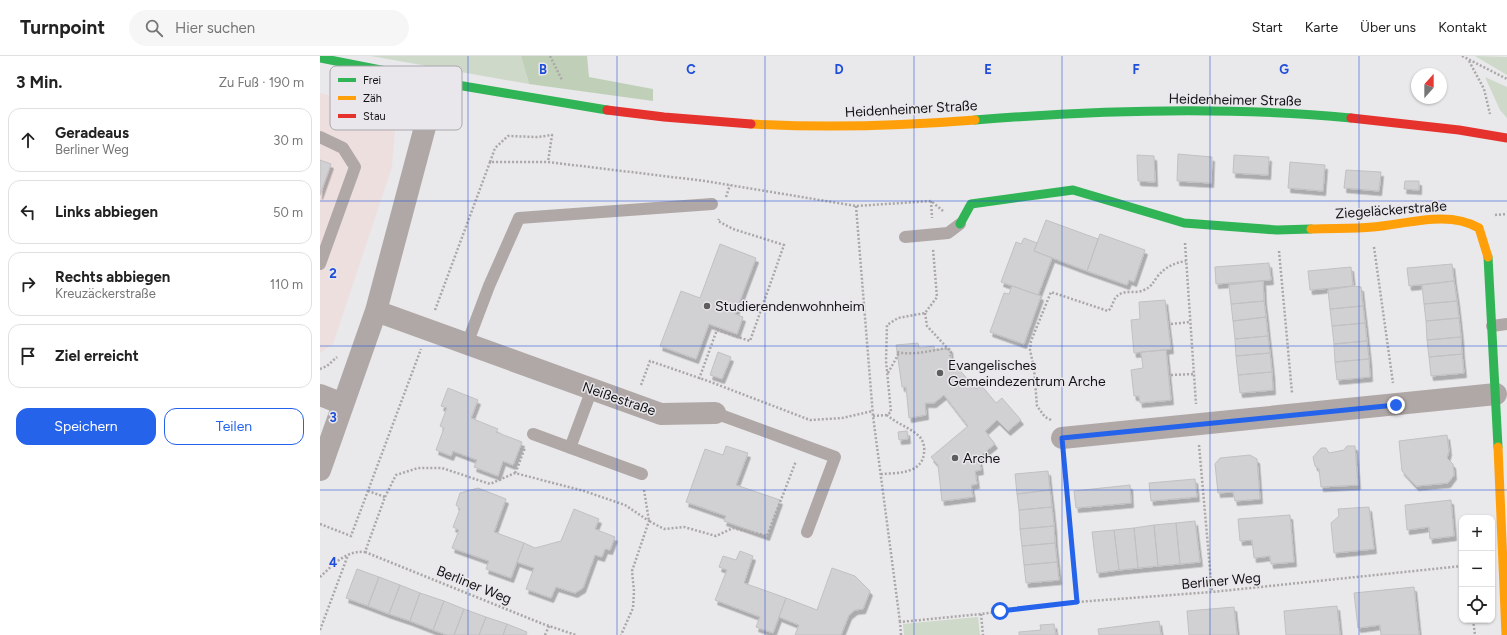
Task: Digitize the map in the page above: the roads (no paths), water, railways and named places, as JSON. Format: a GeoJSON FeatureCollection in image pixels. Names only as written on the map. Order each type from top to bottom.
{"type":"FeatureCollection","features":[{"type":"Feature","properties":{"kind":"street","name":"Heidenheimer Straße"},"geometry":{"type":"LineString","coordinates":[[320,58],[359,66]]}},
{"type":"Feature","properties":{"kind":"street","name":"Heidenheimer Straße"},"geometry":{"type":"LineString","coordinates":[[462,86],[567,105],[712,122],[872,127],[1099,112],[1261,112],[1380,120],[1507,138]]}},
{"type":"Feature","properties":{"kind":"street"},"geometry":{"type":"LineString","coordinates":[[320,470],[376,311],[424,130]]}},
{"type":"Feature","properties":{"kind":"street","name":"Ziegeläckerstraße"},"geometry":{"type":"LineString","coordinates":[[960,224],[972,204],[1073,190],[1184,223],[1277,230],[1372,227],[1448,218],[1467,221],[1479,228],[1488,258],[1505,554],[1506,635]]}},
{"type":"Feature","properties":{"kind":"street","name":"Neißestraße"},"geometry":{"type":"LineString","coordinates":[[376,311],[661,414],[715,413]]}},
{"type":"Feature","properties":{"kind":"street"},"geometry":{"type":"LineString","coordinates":[[1060,429],[1294,414],[1496,394]]}},
{"type":"Feature","properties":{"kind":"street"},"geometry":{"type":"LineString","coordinates":[[320,396],[343,404]]}},
{"type":"Feature","properties":{"kind":"lane"},"geometry":{"type":"LineString","coordinates":[[320,138],[343,148],[355,168],[320,264]]}},
{"type":"Feature","properties":{"kind":"lane"},"geometry":{"type":"LineString","coordinates":[[467,344],[489,286],[519,218],[712,204]]}},
{"type":"Feature","properties":{"kind":"lane"},"geometry":{"type":"LineString","coordinates":[[905,237],[948,233],[960,224]]}},
{"type":"Feature","properties":{"kind":"lane"},"geometry":{"type":"LineString","coordinates":[[1492,326],[1507,324]]}},
{"type":"Feature","properties":{"kind":"lane"},"geometry":{"type":"LineString","coordinates":[[570,448],[592,389]]}},
{"type":"Feature","properties":{"kind":"lane","name":"Neißestraße"},"geometry":{"type":"LineString","coordinates":[[715,413],[835,456],[807,532]]}},
{"type":"Feature","properties":{"kind":"lane"},"geometry":{"type":"LineString","coordinates":[[533,434],[642,474]]}},
{"type":"Feature","properties":{"kind":"place","name":"Studierendenwohnheim"},"geometry":{"type":"Point","coordinates":[707,306]}},
{"type":"Feature","properties":{"kind":"place","name":"Evangelisches Gemeindezentrum Arche"},"geometry":{"type":"Point","coordinates":[940,373]}},
{"type":"Feature","properties":{"kind":"place","name":"Arche"},"geometry":{"type":"Point","coordinates":[955,458]}}]}
